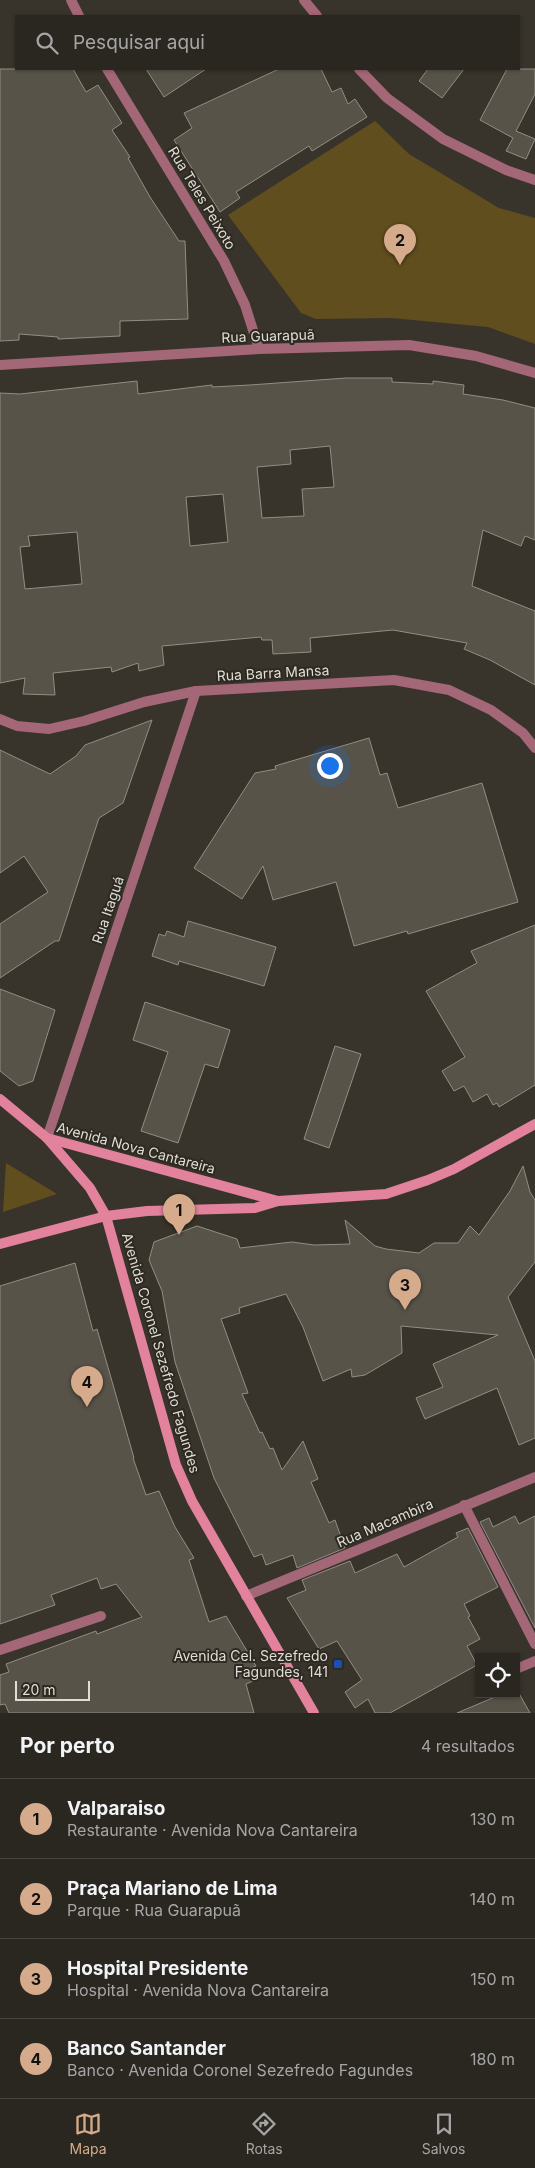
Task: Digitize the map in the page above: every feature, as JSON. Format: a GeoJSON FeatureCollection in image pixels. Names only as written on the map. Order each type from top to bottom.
{"type":"FeatureCollection","features":[{"type":"Feature","properties":{"kind":"main road","name":"Avenida Nova Cantareira"},"geometry":{"type":"LineString","coordinates":[[0,1100],[47,1138],[278,1201]]}},
{"type":"Feature","properties":{"kind":"main road","name":"Avenida Nova Cantareira"},"geometry":{"type":"LineString","coordinates":[[0,1244],[106,1216],[146,1211],[255,1208],[278,1201],[386,1194],[454,1169],[535,1124]]}},
{"type":"Feature","properties":{"kind":"main road","name":"Avenida Coronel Sezefredo Fagundes"},"geometry":{"type":"LineString","coordinates":[[47,1138],[90,1188],[106,1216],[176,1465],[192,1501],[314,1713]]}},
{"type":"Feature","properties":{"kind":"street"},"geometry":{"type":"LineString","coordinates":[[71,0],[78,15]]}},
{"type":"Feature","properties":{"kind":"street"},"geometry":{"type":"LineString","coordinates":[[304,0],[316,15]]}},
{"type":"Feature","properties":{"kind":"street","name":"Rua Teles Peixoto"},"geometry":{"type":"LineString","coordinates":[[108,70],[224,261],[245,305],[259,349]]}},
{"type":"Feature","properties":{"kind":"street"},"geometry":{"type":"LineString","coordinates":[[360,70],[387,98],[443,139],[506,170],[535,180]]}},
{"type":"Feature","properties":{"kind":"street","name":"Rua Guarapuã"},"geometry":{"type":"LineString","coordinates":[[0,365],[259,349],[408,345],[476,356],[535,373]]}},
{"type":"Feature","properties":{"kind":"street","name":"Rua Barra Mansa"},"geometry":{"type":"LineString","coordinates":[[0,719],[17,726],[49,729],[84,721],[144,702],[196,691],[394,680],[450,690],[491,710],[523,733],[535,748]]}},
{"type":"Feature","properties":{"kind":"street","name":"Rua Itaguá"},"geometry":{"type":"LineString","coordinates":[[47,1138],[196,691]]}},
{"type":"Feature","properties":{"kind":"street","name":"Rua Macambira"},"geometry":{"type":"LineString","coordinates":[[246,1596],[535,1477]]}},
{"type":"Feature","properties":{"kind":"street"},"geometry":{"type":"LineString","coordinates":[[464,1505],[535,1644]]}},
{"type":"Feature","properties":{"kind":"street"},"geometry":{"type":"LineString","coordinates":[[0,1650],[101,1616]]}},
{"type":"Feature","properties":{"kind":"street"},"geometry":{"type":"LineString","coordinates":[[520,1667],[535,1661]]}},
{"type":"Feature","properties":{"kind":"shaded area"},"geometry":{"type":"Polygon","coordinates":[[[375,121],[409,154],[499,208],[535,218],[535,344],[488,327],[391,318],[316,319],[301,313],[228,215],[375,121]]]}},
{"type":"Feature","properties":{"kind":"shaded area"},"geometry":{"type":"Polygon","coordinates":[[[6,1163],[57,1194],[3,1212],[6,1163]]]}},
{"type":"Feature","properties":{"kind":"building"},"geometry":{"type":"Polygon","coordinates":[[[0,69],[74,70],[86,92],[98,85],[122,123],[112,130],[130,157],[128,158],[150,197],[179,241],[185,241],[188,319],[120,321],[120,336],[58,339],[58,337],[19,334],[19,340],[0,341],[0,69]]]}},
{"type":"Feature","properties":{"kind":"building"},"geometry":{"type":"Polygon","coordinates":[[[535,69],[535,94],[516,131],[535,139],[526,159],[506,151],[513,138],[480,120],[506,70],[535,69]]]}},
{"type":"Feature","properties":{"kind":"building"},"geometry":{"type":"Polygon","coordinates":[[[147,70],[204,70],[164,97],[147,70]]]}},
{"type":"Feature","properties":{"kind":"building"},"geometry":{"type":"Polygon","coordinates":[[[277,70],[321,70],[332,92],[341,88],[348,104],[355,99],[367,117],[312,151],[309,146],[236,192],[240,198],[220,212],[174,140],[192,128],[184,113],[277,70]]]}},
{"type":"Feature","properties":{"kind":"building"},"geometry":{"type":"Polygon","coordinates":[[[427,70],[463,70],[442,98],[419,81],[427,70]]]}},
{"type":"Feature","properties":{"kind":"building"},"geometry":{"type":"Polygon","coordinates":[[[346,378],[392,378],[392,382],[433,384],[433,381],[464,385],[463,394],[503,400],[535,408],[535,540],[525,536],[521,546],[483,530],[472,586],[535,611],[535,685],[490,660],[464,649],[467,643],[393,630],[310,638],[311,652],[273,654],[272,640],[262,640],[261,637],[162,646],[164,665],[139,671],[138,663],[112,672],[111,667],[53,673],[55,695],[23,694],[25,678],[0,683],[0,393],[20,394],[137,381],[138,394],[212,385],[212,387],[346,378]],[[330,446],[290,450],[291,464],[257,467],[262,518],[304,516],[302,489],[334,487],[330,446]],[[223,494],[186,497],[190,546],[228,542],[223,494]],[[77,532],[28,536],[30,546],[20,547],[25,589],[82,584],[77,532]]]}},
{"type":"Feature","properties":{"kind":"building"},"geometry":{"type":"Polygon","coordinates":[[[152,720],[123,803],[99,818],[59,941],[55,941],[0,978],[0,924],[48,892],[24,856],[0,873],[0,750],[50,774],[76,756],[85,745],[152,720]]]}},
{"type":"Feature","properties":{"kind":"building"},"geometry":{"type":"Polygon","coordinates":[[[369,738],[380,775],[387,773],[398,808],[482,783],[518,902],[408,934],[407,931],[354,946],[336,882],[273,900],[263,866],[242,899],[194,868],[255,773],[276,769],[275,766],[369,738]]]}},
{"type":"Feature","properties":{"kind":"building"},"geometry":{"type":"Polygon","coordinates":[[[188,921],[276,947],[264,986],[179,961],[178,965],[152,956],[159,934],[165,936],[167,931],[184,937],[188,921]]]}},
{"type":"Feature","properties":{"kind":"building"},"geometry":{"type":"Polygon","coordinates":[[[535,925],[535,1085],[499,1107],[497,1103],[493,1105],[487,1094],[473,1102],[464,1086],[454,1091],[442,1071],[465,1057],[426,991],[477,963],[471,951],[535,925]]]}},
{"type":"Feature","properties":{"kind":"building"},"geometry":{"type":"Polygon","coordinates":[[[0,989],[55,1010],[33,1081],[19,1086],[0,1071],[0,989]]]}},
{"type":"Feature","properties":{"kind":"building"},"geometry":{"type":"Polygon","coordinates":[[[145,1002],[230,1030],[218,1068],[205,1064],[178,1143],[141,1131],[168,1052],[133,1040],[145,1002]]]}},
{"type":"Feature","properties":{"kind":"building"},"geometry":{"type":"Polygon","coordinates":[[[335,1046],[361,1054],[329,1148],[304,1139],[335,1046]]]}},
{"type":"Feature","properties":{"kind":"building"},"geometry":{"type":"Polygon","coordinates":[[[523,1166],[530,1192],[535,1200],[535,1262],[508,1297],[535,1361],[535,1438],[519,1445],[497,1388],[425,1419],[416,1398],[443,1387],[433,1364],[498,1335],[401,1326],[402,1353],[365,1375],[352,1377],[351,1369],[323,1381],[303,1327],[286,1294],[239,1308],[240,1313],[221,1319],[248,1393],[242,1394],[260,1433],[262,1432],[270,1449],[273,1448],[282,1470],[303,1441],[318,1479],[311,1482],[329,1523],[335,1520],[345,1548],[297,1568],[293,1555],[266,1565],[262,1554],[254,1557],[214,1478],[175,1362],[162,1291],[149,1260],[154,1242],[197,1226],[237,1239],[240,1248],[292,1242],[314,1245],[350,1244],[345,1220],[375,1246],[419,1253],[434,1243],[458,1243],[470,1226],[479,1235],[510,1191],[523,1166]]]}},
{"type":"Feature","properties":{"kind":"building"},"geometry":{"type":"Polygon","coordinates":[[[75,1263],[93,1331],[97,1329],[133,1458],[146,1495],[159,1491],[175,1527],[194,1558],[189,1560],[209,1622],[226,1616],[256,1666],[253,1667],[258,1679],[246,1684],[254,1713],[9,1713],[5,1704],[0,1705],[0,1675],[9,1672],[6,1664],[96,1631],[97,1634],[142,1617],[116,1584],[101,1589],[97,1578],[51,1595],[55,1605],[0,1624],[0,1286],[75,1263]]]}},
{"type":"Feature","properties":{"kind":"building"},"geometry":{"type":"Polygon","coordinates":[[[515,1516],[519,1524],[535,1516],[535,1628],[480,1522],[489,1518],[493,1527],[515,1516]]]}},
{"type":"Feature","properties":{"kind":"building"},"geometry":{"type":"Polygon","coordinates":[[[468,1528],[498,1587],[464,1604],[470,1616],[468,1617],[480,1639],[467,1646],[475,1661],[475,1666],[390,1713],[375,1713],[368,1699],[355,1708],[345,1692],[362,1680],[337,1641],[319,1649],[287,1598],[306,1590],[302,1580],[350,1561],[355,1573],[397,1554],[404,1567],[458,1537],[456,1533],[468,1528]]]}},
{"type":"Feature","properties":{"kind":"building"},"geometry":{"type":"Polygon","coordinates":[[[520,1695],[530,1713],[457,1713],[493,1698],[520,1698],[520,1695]]]}},
{"type":"Feature","properties":{"kind":"place","name":"Praça Mariano de Lima"},"geometry":{"type":"Point","coordinates":[400,265]}},
{"type":"Feature","properties":{"kind":"place","name":"Valparaiso"},"geometry":{"type":"Point","coordinates":[179,1235]}},
{"type":"Feature","properties":{"kind":"place","name":"Hospital Presidente"},"geometry":{"type":"Point","coordinates":[405,1310]}},
{"type":"Feature","properties":{"kind":"place","name":"Banco Santander"},"geometry":{"type":"Point","coordinates":[87,1407]}},
{"type":"Feature","properties":{"kind":"place","name":"Avenida Cel. Sezefredo Fagundes, 141"},"geometry":{"type":"Point","coordinates":[338,1664]}}]}
